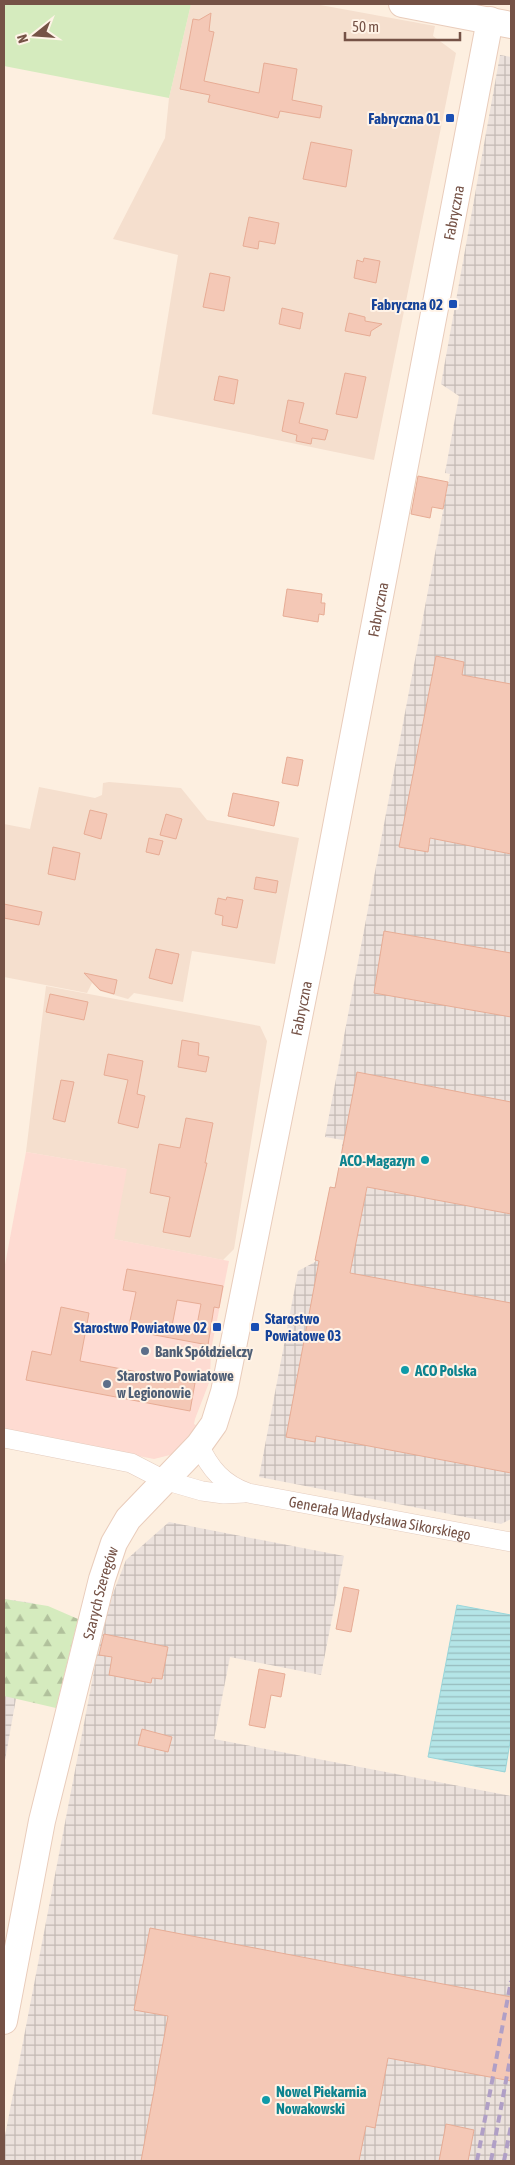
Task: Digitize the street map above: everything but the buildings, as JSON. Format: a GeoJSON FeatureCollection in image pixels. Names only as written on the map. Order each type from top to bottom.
{"type":"FeatureCollection","features":[{"type":"Feature","properties":{"kind":"street"},"geometry":{"type":"LineString","coordinates":[[402,4],[498,16]]}},
{"type":"Feature","properties":{"kind":"street","name":"Fabryczna"},"geometry":{"type":"LineString","coordinates":[[262,1198],[498,16]]}},
{"type":"Feature","properties":{"kind":"street","name":"Szarych Szeregów"},"geometry":{"type":"LineString","coordinates":[[4,2021],[42,1821],[102,1579],[114,1543],[128,1519],[198,1445],[214,1424],[224,1392],[262,1198]]}},
{"type":"Feature","properties":{"kind":"street","name":"Generała Władysława Sikorskiego"},"geometry":{"type":"LineString","coordinates":[[4,1438],[131,1463],[164,1480],[202,1491],[224,1494],[248,1493],[511,1542]]}},
{"type":"Feature","properties":{"kind":"street","name":"Generała Władysława Sikorskiego"},"geometry":{"type":"LineString","coordinates":[[198,1445],[208,1464],[220,1478],[248,1493]]}},
{"type":"Feature","properties":{"kind":"shaded area"},"geometry":{"type":"Polygon","coordinates":[[[191,4],[315,4],[435,26],[433,36],[456,53],[374,460],[152,414],[178,255],[113,239],[165,138],[169,98],[191,4]]]}},
{"type":"Feature","properties":{"kind":"shaded area"},"geometry":{"type":"Polygon","coordinates":[[[500,55],[511,57],[511,1519],[501,1524],[259,1477],[298,1271],[315,1262],[330,1187],[335,1187],[343,1140],[325,1137],[450,474],[445,473],[459,396],[441,384],[500,55]]]}},
{"type":"Feature","properties":{"kind":"shaded area"},"geometry":{"type":"Polygon","coordinates":[[[103,783],[181,788],[207,820],[299,838],[275,964],[192,951],[183,1002],[134,993],[128,999],[100,991],[92,983],[87,993],[4,977],[4,824],[30,829],[39,787],[95,798],[102,795],[103,783]]]}},
{"type":"Feature","properties":{"kind":"shaded area"},"geometry":{"type":"Polygon","coordinates":[[[46,986],[260,1026],[267,1041],[234,1249],[223,1260],[113,1239],[126,1169],[26,1152],[46,986]]]}},
{"type":"Feature","properties":{"kind":"shaded area"},"geometry":{"type":"Polygon","coordinates":[[[26,1152],[127,1169],[114,1239],[229,1261],[211,1350],[210,1380],[195,1419],[194,1424],[197,1426],[181,1447],[170,1455],[154,1459],[4,1430],[4,1270],[26,1152]]]}},
{"type":"Feature","properties":{"kind":"shaded area"},"geometry":{"type":"Polygon","coordinates":[[[169,1522],[344,1556],[321,1675],[230,1657],[214,1739],[511,1796],[511,2161],[4,2161],[4,2141],[105,1614],[126,1560],[169,1522]]]}},
{"type":"Feature","properties":{"kind":"shaded area"},"geometry":{"type":"Polygon","coordinates":[[[4,1599],[33,1603],[4,1766],[4,1599]]]}},
{"type":"Feature","properties":{"kind":"green space"},"geometry":{"type":"Polygon","coordinates":[[[4,4],[191,4],[169,98],[4,66],[4,4]]]}},
{"type":"Feature","properties":{"kind":"green space"},"geometry":{"type":"Polygon","coordinates":[[[4,1599],[48,1606],[78,1619],[56,1708],[4,1696],[4,1599]]]}},
{"type":"Feature","properties":{"kind":"water"},"geometry":{"type":"Polygon","coordinates":[[[457,1605],[511,1615],[511,1737],[505,1772],[428,1757],[457,1605]]]}},
{"type":"Feature","properties":{"kind":"railway"},"geometry":{"type":"LineString","coordinates":[[477,2161],[511,1981]]}},
{"type":"Feature","properties":{"kind":"railway"},"geometry":{"type":"LineString","coordinates":[[491,2161],[511,2054]]}},
{"type":"Feature","properties":{"kind":"railway"},"geometry":{"type":"LineString","coordinates":[[504,2161],[511,2126]]}},
{"type":"Feature","properties":{"kind":"place","name":"Fabryczna 01"},"geometry":{"type":"Point","coordinates":[450,118]}},
{"type":"Feature","properties":{"kind":"place","name":"Fabryczna 02"},"geometry":{"type":"Point","coordinates":[453,304]}},
{"type":"Feature","properties":{"kind":"place","name":"ACO-Magazyn"},"geometry":{"type":"Point","coordinates":[425,1160]}},
{"type":"Feature","properties":{"kind":"place","name":"Starostwo Powiatowe 02"},"geometry":{"type":"Point","coordinates":[217,1327]}},
{"type":"Feature","properties":{"kind":"place","name":"Starostwo Powiatowe 03"},"geometry":{"type":"Point","coordinates":[255,1327]}},
{"type":"Feature","properties":{"kind":"place","name":"Bank Spółdzielczy"},"geometry":{"type":"Point","coordinates":[145,1351]}},
{"type":"Feature","properties":{"kind":"place","name":"ACO Polska"},"geometry":{"type":"Point","coordinates":[405,1370]}},
{"type":"Feature","properties":{"kind":"place","name":"Starostwo Powiatowe w Legionowie"},"geometry":{"type":"Point","coordinates":[107,1384]}},
{"type":"Feature","properties":{"kind":"place","name":"Nowel Piekarnia Nowakowski"},"geometry":{"type":"Point","coordinates":[266,2100]}}]}
